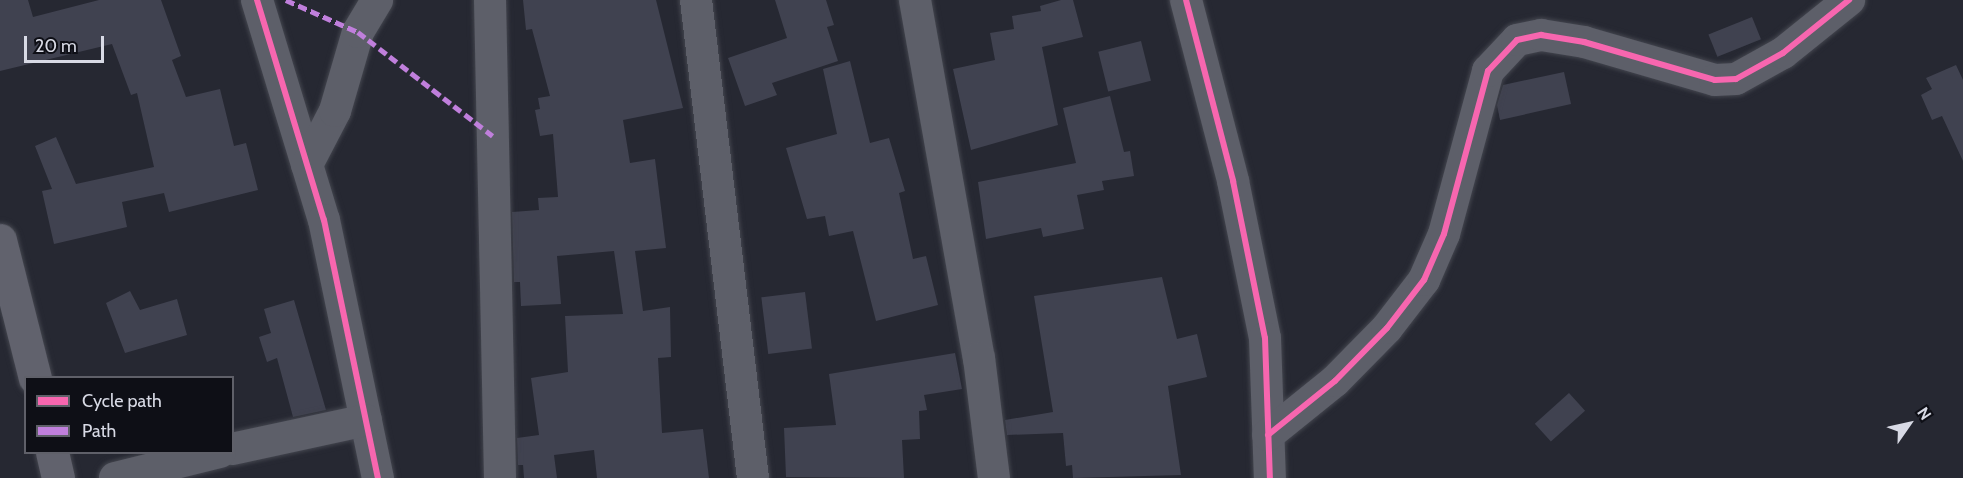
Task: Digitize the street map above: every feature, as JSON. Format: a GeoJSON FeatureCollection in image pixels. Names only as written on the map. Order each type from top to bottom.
{"type":"FeatureCollection","features":[{"type":"Feature","properties":{"kind":"main road"},"geometry":{"type":"LineString","coordinates":[[0,240],[34,376]]}},
{"type":"Feature","properties":{"kind":"main road"},"geometry":{"type":"LineString","coordinates":[[52,454],[58,478]]}},
{"type":"Feature","properties":{"kind":"street"},"geometry":{"type":"LineString","coordinates":[[257,0],[324,220],[380,476]]}},
{"type":"Feature","properties":{"kind":"street"},"geometry":{"type":"LineString","coordinates":[[307,165],[335,111],[358,32],[377,0]]}},
{"type":"Feature","properties":{"kind":"street"},"geometry":{"type":"LineString","coordinates":[[490,0],[500,478]]}},
{"type":"Feature","properties":{"kind":"street"},"geometry":{"type":"LineString","coordinates":[[696,0],[753,478]]}},
{"type":"Feature","properties":{"kind":"street"},"geometry":{"type":"LineString","coordinates":[[915,0],[975,336],[994,478]]}},
{"type":"Feature","properties":{"kind":"street"},"geometry":{"type":"LineString","coordinates":[[1186,0],[1233,181],[1265,338],[1270,478]]}},
{"type":"Feature","properties":{"kind":"street"},"geometry":{"type":"LineString","coordinates":[[1269,435],[1335,381],[1387,328],[1424,280],[1444,234],[1488,71],[1517,40],[1541,35],[1584,42],[1715,80],[1736,79],[1783,53],[1848,0]]}},
{"type":"Feature","properties":{"kind":"street"},"geometry":{"type":"LineString","coordinates":[[234,449],[366,420]]}},
{"type":"Feature","properties":{"kind":"street"},"geometry":{"type":"LineString","coordinates":[[114,478],[216,454]]}},
{"type":"Feature","properties":{"kind":"building"},"geometry":{"type":"Polygon","coordinates":[[[0,0],[28,0],[33,17],[99,0],[161,0],[181,56],[172,60],[186,97],[220,89],[234,146],[246,143],[258,190],[169,212],[164,193],[122,202],[127,227],[54,244],[42,191],[52,189],[35,146],[56,137],[76,184],[154,167],[137,93],[131,95],[112,44],[0,71],[0,0]]]}},
{"type":"Feature","properties":{"kind":"building"},"geometry":{"type":"Polygon","coordinates":[[[523,0],[656,0],[683,108],[623,120],[630,163],[655,159],[666,248],[635,251],[643,311],[670,307],[671,357],[658,358],[662,433],[703,429],[709,478],[597,478],[594,450],[554,455],[557,478],[524,478],[523,465],[518,465],[517,438],[539,435],[531,378],[568,372],[565,316],[623,314],[614,251],[557,256],[561,304],[521,306],[520,282],[514,282],[512,212],[539,210],[538,198],[558,197],[553,134],[540,136],[535,110],[540,109],[538,98],[550,96],[532,29],[526,30],[523,0]]]}},
{"type":"Feature","properties":{"kind":"building"},"geometry":{"type":"Polygon","coordinates":[[[775,0],[826,0],[834,25],[827,27],[838,61],[772,83],[777,95],[745,106],[728,58],[787,38],[775,0]]]}},
{"type":"Feature","properties":{"kind":"building"},"geometry":{"type":"Polygon","coordinates":[[[1061,0],[1073,0],[1083,37],[1042,47],[1058,125],[971,150],[953,69],[995,60],[990,33],[1014,29],[1012,16],[1041,11],[1040,6],[1061,0]]]}},
{"type":"Feature","properties":{"kind":"building"},"geometry":{"type":"Polygon","coordinates":[[[1752,17],[1761,39],[1717,57],[1708,35],[1752,17]]]}},
{"type":"Feature","properties":{"kind":"building"},"geometry":{"type":"Polygon","coordinates":[[[1141,41],[1151,81],[1108,91],[1098,52],[1141,41]]]}},
{"type":"Feature","properties":{"kind":"building"},"geometry":{"type":"Polygon","coordinates":[[[850,61],[870,143],[889,138],[905,191],[899,193],[913,259],[926,256],[938,305],[876,321],[853,231],[829,236],[825,216],[807,219],[786,148],[837,134],[823,69],[850,61]]]}},
{"type":"Feature","properties":{"kind":"building"},"geometry":{"type":"Polygon","coordinates":[[[1956,65],[1963,80],[1963,161],[1942,116],[1932,120],[1921,95],[1932,89],[1926,78],[1956,65]]]}},
{"type":"Feature","properties":{"kind":"building"},"geometry":{"type":"Polygon","coordinates":[[[1564,72],[1571,104],[1500,120],[1497,105],[1503,85],[1564,72]]]}},
{"type":"Feature","properties":{"kind":"building"},"geometry":{"type":"Polygon","coordinates":[[[1110,96],[1124,152],[1130,151],[1134,176],[1102,181],[1104,190],[1077,195],[1084,229],[1043,237],[1041,228],[986,239],[978,182],[1076,163],[1063,108],[1110,96]]]}},
{"type":"Feature","properties":{"kind":"building"},"geometry":{"type":"Polygon","coordinates":[[[1162,277],[1177,339],[1197,334],[1207,377],[1168,386],[1181,475],[1073,478],[1072,465],[1066,466],[1063,433],[1007,435],[1005,420],[1053,412],[1034,296],[1162,277]]]}},
{"type":"Feature","properties":{"kind":"building"},"geometry":{"type":"Polygon","coordinates":[[[130,291],[140,310],[177,299],[187,335],[125,353],[106,303],[130,291]]]}},
{"type":"Feature","properties":{"kind":"building"},"geometry":{"type":"Polygon","coordinates":[[[805,292],[812,349],[768,354],[761,297],[805,292]]]}},
{"type":"Feature","properties":{"kind":"building"},"geometry":{"type":"Polygon","coordinates":[[[294,300],[326,410],[293,417],[277,358],[267,362],[259,337],[271,333],[264,309],[294,300]]]}},
{"type":"Feature","properties":{"kind":"building"},"geometry":{"type":"Polygon","coordinates":[[[955,353],[962,389],[924,395],[927,410],[919,411],[920,439],[902,440],[904,478],[786,477],[784,428],[836,425],[829,374],[955,353]]]}},
{"type":"Feature","properties":{"kind":"building"},"geometry":{"type":"Polygon","coordinates":[[[1569,393],[1585,411],[1551,442],[1535,424],[1569,393]]]}},
{"type":"Feature","properties":{"kind":"marked path"},"geometry":{"type":"LineString","coordinates":[[286,0],[358,32],[493,136]]}},
{"type":"Feature","properties":{"kind":"cycle path"},"geometry":{"type":"LineString","coordinates":[[257,0],[324,220],[378,478]]}},
{"type":"Feature","properties":{"kind":"cycle path"},"geometry":{"type":"LineString","coordinates":[[1186,0],[1233,181],[1265,338],[1270,478]]}},
{"type":"Feature","properties":{"kind":"cycle path"},"geometry":{"type":"LineString","coordinates":[[1268,435],[1335,381],[1387,328],[1424,280],[1444,234],[1488,71],[1517,40],[1541,35],[1584,42],[1715,80],[1736,79],[1783,53],[1849,0]]}}]}
